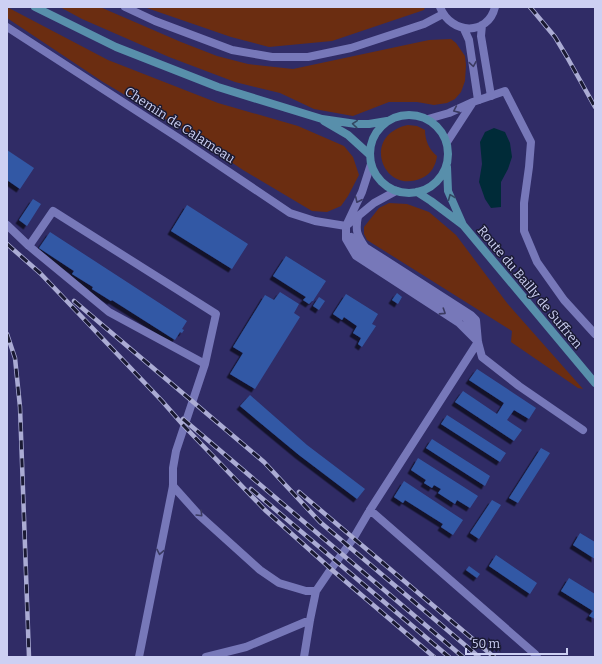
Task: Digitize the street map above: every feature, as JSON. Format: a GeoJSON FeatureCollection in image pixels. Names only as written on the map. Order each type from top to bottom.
{"type":"FeatureCollection","features":[{"type":"Feature","properties":{"kind":"main road"},"geometry":{"type":"LineString","coordinates":[[35,7],[116,48],[218,87],[322,119],[356,124],[369,124],[387,121],[397,116],[408,115],[418,115],[428,119],[443,133],[447,142],[449,154],[442,176],[435,184],[417,192],[406,193],[385,184],[376,175],[371,164],[371,145],[374,136],[387,121]]}},
{"type":"Feature","properties":{"kind":"main road"},"geometry":{"type":"LineString","coordinates":[[322,119],[348,135],[370,155]]}},
{"type":"Feature","properties":{"kind":"main road","name":"Route du Bailly de Suffren"},"geometry":{"type":"LineString","coordinates":[[446,167],[448,191],[463,225]]}},
{"type":"Feature","properties":{"kind":"main road","name":"Route du Bailly de Suffren"},"geometry":{"type":"LineString","coordinates":[[417,192],[463,225],[595,383]]}},
{"type":"Feature","properties":{"kind":"street"},"geometry":{"type":"LineString","coordinates":[[125,7],[155,21],[232,50],[272,57],[308,57],[351,48],[424,24],[441,11],[452,24],[464,29],[473,28],[482,25],[490,18],[495,7]]}},
{"type":"Feature","properties":{"kind":"street"},"geometry":{"type":"LineString","coordinates":[[482,25],[481,36],[491,96]]}},
{"type":"Feature","properties":{"kind":"street","name":"Chemin de Calameau"},"geometry":{"type":"LineString","coordinates":[[7,27],[180,139],[290,213],[315,221],[346,226]]}},
{"type":"Feature","properties":{"kind":"street"},"geometry":{"type":"LineString","coordinates":[[447,142],[476,101],[469,40],[464,29]]}},
{"type":"Feature","properties":{"kind":"street"},"geometry":{"type":"LineString","coordinates":[[428,119],[449,113],[476,101],[505,91],[531,142],[524,203],[524,231],[537,262],[564,300],[595,334]]}},
{"type":"Feature","properties":{"kind":"street"},"geometry":{"type":"LineString","coordinates":[[371,164],[362,192],[346,226],[346,239],[356,256],[460,322],[478,342]]}},
{"type":"Feature","properties":{"kind":"street"},"geometry":{"type":"LineString","coordinates":[[346,226],[374,203],[396,190]]}},
{"type":"Feature","properties":{"kind":"street"},"geometry":{"type":"LineString","coordinates":[[29,246],[53,211],[216,314],[205,364],[176,451],[173,468],[173,486],[139,657]]}},
{"type":"Feature","properties":{"kind":"street"},"geometry":{"type":"LineString","coordinates":[[358,216],[356,226],[357,234],[365,247],[471,315],[476,320],[478,342],[482,357],[519,386],[583,430]]}},
{"type":"Feature","properties":{"kind":"street"},"geometry":{"type":"LineString","coordinates":[[7,226],[109,312],[205,364]]}},
{"type":"Feature","properties":{"kind":"street"},"geometry":{"type":"LineString","coordinates":[[304,657],[316,591],[330,569],[353,539],[478,342]]}},
{"type":"Feature","properties":{"kind":"street"},"geometry":{"type":"LineString","coordinates":[[173,486],[200,515],[260,570],[279,583],[306,591],[316,591]]}},
{"type":"Feature","properties":{"kind":"street"},"geometry":{"type":"LineString","coordinates":[[370,510],[537,657]]}},
{"type":"Feature","properties":{"kind":"street"},"geometry":{"type":"LineString","coordinates":[[206,657],[246,647],[310,620]]}},
{"type":"Feature","properties":{"kind":"shaded area"},"geometry":{"type":"Polygon","coordinates":[[[7,7],[108,60],[218,103],[298,126],[344,146],[353,157],[359,175],[341,206],[327,212],[312,211],[243,170],[179,127],[103,82],[7,18],[7,7]]]}},
{"type":"Feature","properties":{"kind":"shaded area"},"geometry":{"type":"Polygon","coordinates":[[[60,7],[100,7],[217,56],[248,64],[293,69],[429,40],[451,39],[456,43],[465,56],[465,81],[461,92],[455,99],[447,103],[434,105],[417,102],[389,102],[353,116],[314,109],[280,93],[235,82],[169,57],[82,19],[60,7]]]}},
{"type":"Feature","properties":{"kind":"shaded area"},"geometry":{"type":"Polygon","coordinates":[[[144,7],[425,7],[424,10],[332,41],[269,47],[231,37],[144,7]]]}},
{"type":"Feature","properties":{"kind":"shaded area"},"geometry":{"type":"Polygon","coordinates":[[[408,125],[417,126],[425,130],[428,144],[437,156],[436,163],[428,174],[422,178],[408,181],[397,179],[388,172],[382,162],[381,151],[384,140],[393,131],[408,125]]]}},
{"type":"Feature","properties":{"kind":"shaded area"},"geometry":{"type":"Polygon","coordinates":[[[389,203],[407,204],[429,212],[456,235],[507,303],[583,389],[578,388],[511,342],[512,331],[367,240],[364,234],[364,227],[379,208],[389,203]]]}},
{"type":"Feature","properties":{"kind":"water"},"geometry":{"type":"Polygon","coordinates":[[[494,128],[505,132],[510,143],[512,157],[501,182],[501,207],[491,208],[485,199],[479,182],[482,164],[480,142],[485,132],[494,128]]]}},
{"type":"Feature","properties":{"kind":"building"},"geometry":{"type":"Polygon","coordinates":[[[7,150],[34,168],[20,189],[7,180],[7,150]]]}},
{"type":"Feature","properties":{"kind":"building"},"geometry":{"type":"Polygon","coordinates":[[[33,199],[41,204],[27,226],[19,220],[33,199]]]}},
{"type":"Feature","properties":{"kind":"building"},"geometry":{"type":"Polygon","coordinates":[[[187,205],[248,244],[232,269],[171,231],[187,205]]]}},
{"type":"Feature","properties":{"kind":"building"},"geometry":{"type":"Polygon","coordinates":[[[50,232],[187,321],[182,329],[184,330],[182,333],[180,332],[175,340],[92,289],[93,287],[72,274],[74,271],[39,248],[50,232]]]}},
{"type":"Feature","properties":{"kind":"building"},"geometry":{"type":"Polygon","coordinates":[[[286,256],[326,281],[313,301],[309,304],[303,300],[306,297],[273,276],[286,256]]]}},
{"type":"Feature","properties":{"kind":"building"},"geometry":{"type":"Polygon","coordinates":[[[280,292],[299,304],[294,313],[300,317],[255,389],[230,374],[243,353],[233,347],[265,295],[274,300],[280,292]]]}},
{"type":"Feature","properties":{"kind":"building"},"geometry":{"type":"Polygon","coordinates":[[[397,293],[402,297],[398,304],[392,300],[397,293]]]}},
{"type":"Feature","properties":{"kind":"building"},"geometry":{"type":"Polygon","coordinates":[[[346,294],[378,314],[372,324],[376,326],[362,347],[358,344],[361,338],[353,333],[357,326],[344,317],[342,320],[333,314],[346,294]]]}},
{"type":"Feature","properties":{"kind":"building"},"geometry":{"type":"Polygon","coordinates":[[[319,297],[325,301],[319,310],[313,306],[319,297]]]}},
{"type":"Feature","properties":{"kind":"building"},"geometry":{"type":"Polygon","coordinates":[[[477,369],[536,408],[529,419],[514,410],[507,420],[522,430],[514,441],[455,402],[463,391],[497,414],[504,403],[469,380],[477,369]]]}},
{"type":"Feature","properties":{"kind":"building"},"geometry":{"type":"Polygon","coordinates":[[[250,395],[307,445],[365,489],[357,499],[299,455],[240,406],[250,395]]]}},
{"type":"Feature","properties":{"kind":"building"},"geometry":{"type":"Polygon","coordinates":[[[447,415],[506,453],[500,462],[441,424],[447,415]]]}},
{"type":"Feature","properties":{"kind":"building"},"geometry":{"type":"Polygon","coordinates":[[[432,439],[490,476],[485,486],[426,448],[432,439]]]}},
{"type":"Feature","properties":{"kind":"building"},"geometry":{"type":"Polygon","coordinates":[[[541,448],[550,453],[518,503],[509,498],[541,448]]]}},
{"type":"Feature","properties":{"kind":"building"},"geometry":{"type":"Polygon","coordinates":[[[418,458],[478,496],[470,508],[457,500],[455,504],[438,493],[441,489],[434,485],[432,488],[424,483],[426,480],[411,470],[418,458]]]}},
{"type":"Feature","properties":{"kind":"building"},"geometry":{"type":"Polygon","coordinates":[[[404,481],[463,520],[453,535],[441,527],[443,524],[405,500],[403,503],[394,497],[404,481]]]}},
{"type":"Feature","properties":{"kind":"building"},"geometry":{"type":"Polygon","coordinates":[[[492,500],[501,505],[479,539],[470,533],[492,500]]]}},
{"type":"Feature","properties":{"kind":"building"},"geometry":{"type":"Polygon","coordinates":[[[580,533],[595,542],[595,559],[573,545],[580,533]]]}},
{"type":"Feature","properties":{"kind":"building"},"geometry":{"type":"Polygon","coordinates":[[[496,555],[537,583],[530,594],[489,566],[496,555]]]}},
{"type":"Feature","properties":{"kind":"building"},"geometry":{"type":"Polygon","coordinates":[[[469,566],[480,574],[477,578],[466,570],[469,566]]]}},
{"type":"Feature","properties":{"kind":"building"},"geometry":{"type":"Polygon","coordinates":[[[569,578],[595,594],[595,619],[589,616],[593,611],[561,591],[569,578]]]}},
{"type":"Feature","properties":{"kind":"railway"},"geometry":{"type":"LineString","coordinates":[[530,7],[555,37],[595,107]]}},
{"type":"Feature","properties":{"kind":"railway"},"geometry":{"type":"LineString","coordinates":[[7,244],[40,273],[265,510],[331,569],[434,657]]}},
{"type":"Feature","properties":{"kind":"railway"},"geometry":{"type":"LineString","coordinates":[[74,301],[264,462],[320,522],[479,657]]}},
{"type":"Feature","properties":{"kind":"railway"},"geometry":{"type":"LineString","coordinates":[[7,334],[15,358],[20,407],[29,657]]}},
{"type":"Feature","properties":{"kind":"railway"},"geometry":{"type":"LineString","coordinates":[[183,419],[463,657]]}},
{"type":"Feature","properties":{"kind":"railway"},"geometry":{"type":"LineString","coordinates":[[251,489],[449,657]]}},
{"type":"Feature","properties":{"kind":"railway"},"geometry":{"type":"LineString","coordinates":[[299,492],[494,657]]}}]}
